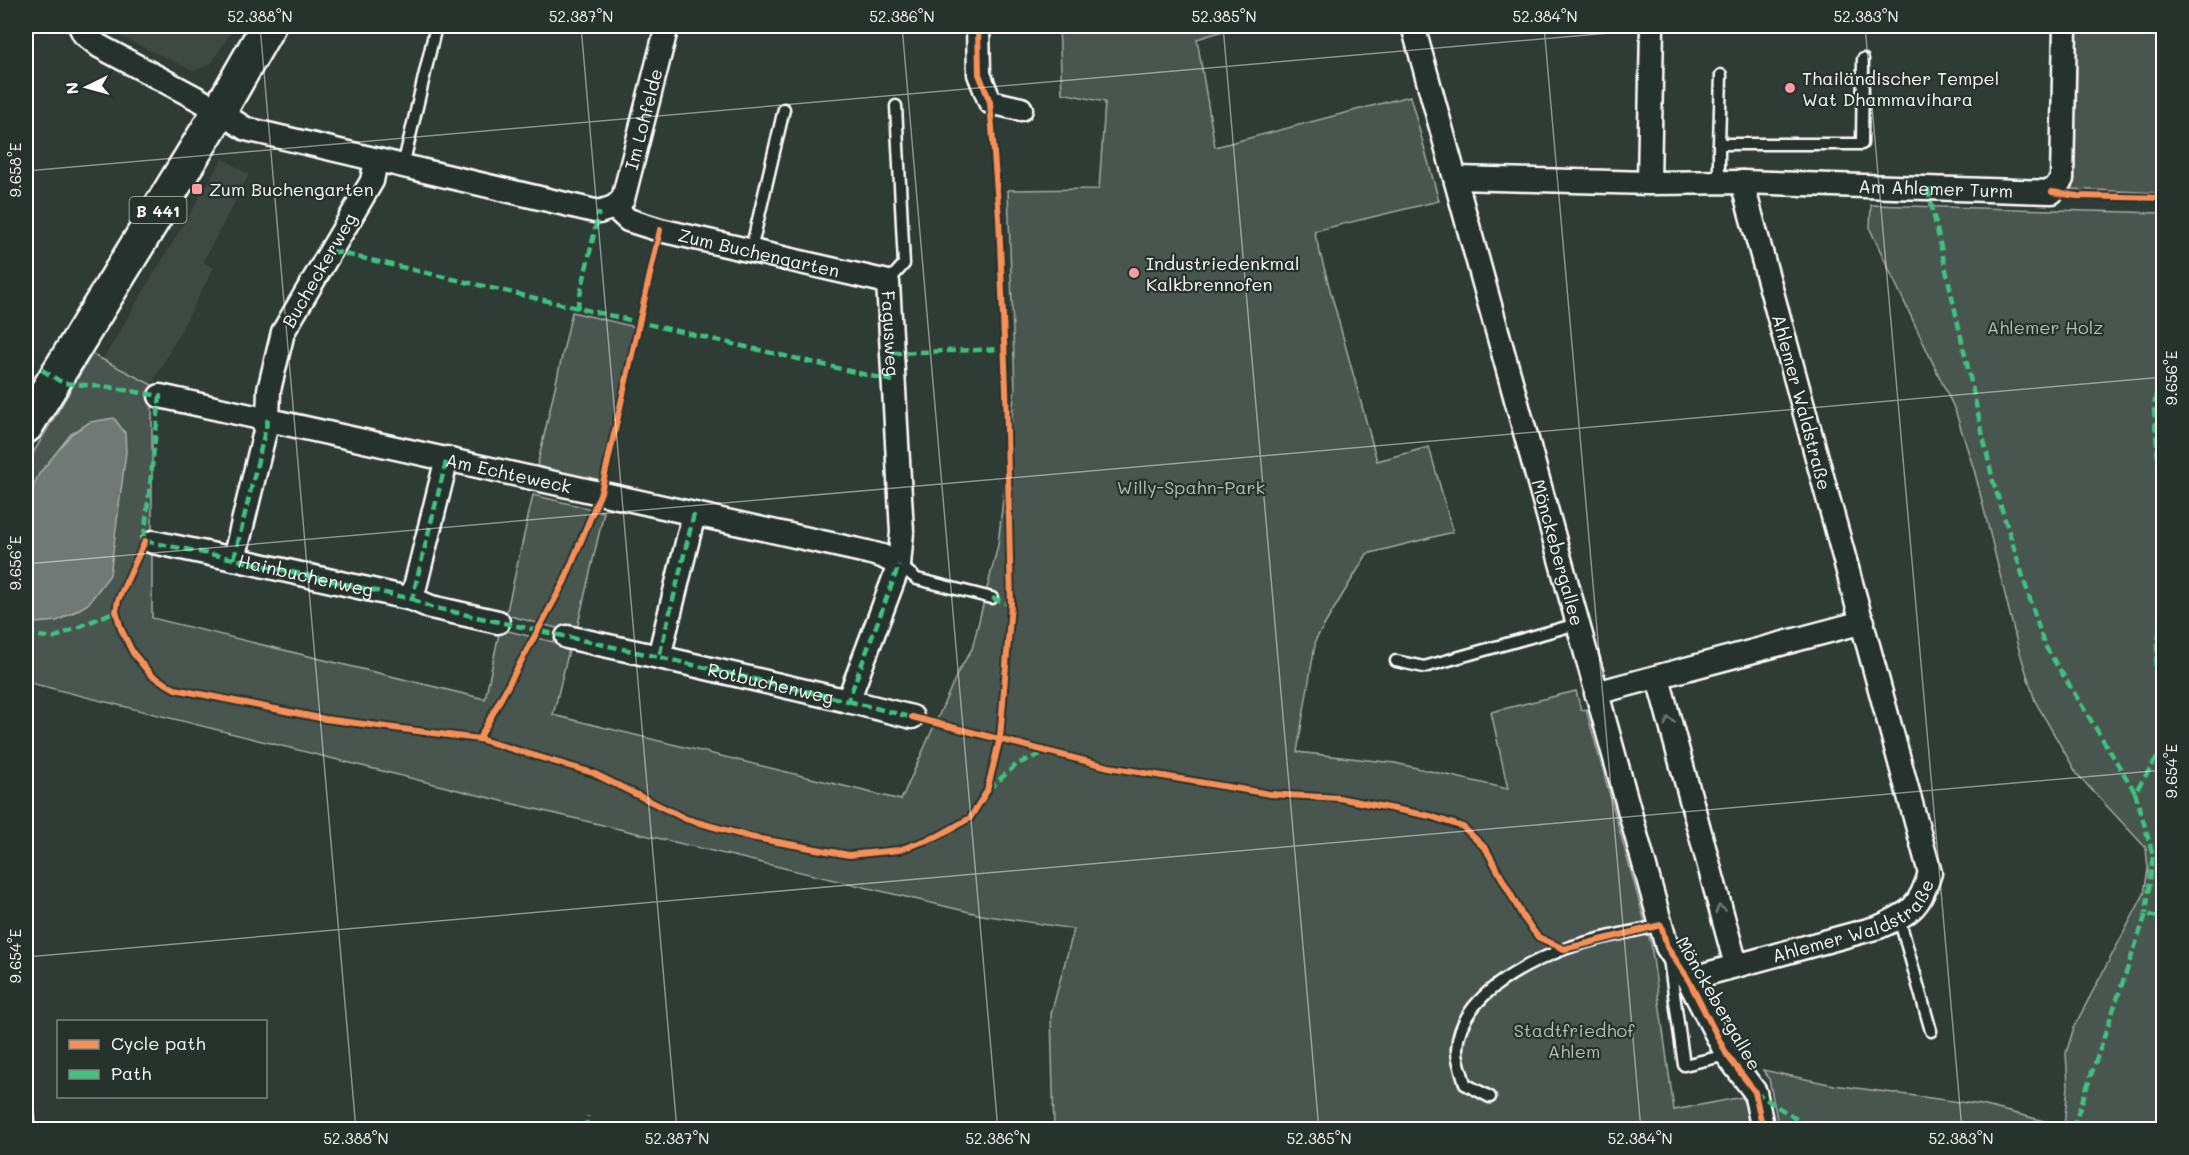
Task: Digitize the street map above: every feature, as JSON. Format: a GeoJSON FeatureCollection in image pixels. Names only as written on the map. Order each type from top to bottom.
{"type":"FeatureCollection","features":[{"type":"Feature","properties":{"kind":"main road","name":"B 441"},"geometry":{"type":"LineString","coordinates":[[26,426],[219,112],[268,26]]}},
{"type":"Feature","properties":{"kind":"street"},"geometry":{"type":"LineString","coordinates":[[80,26],[84,34],[99,46],[246,129],[599,213],[614,207]]}},
{"type":"Feature","properties":{"kind":"street","name":"Im Lohfelde"},"geometry":{"type":"LineString","coordinates":[[614,207],[623,199],[667,26]]}},
{"type":"Feature","properties":{"kind":"street"},"geometry":{"type":"LineString","coordinates":[[978,26],[979,74],[990,102],[1021,109]]}},
{"type":"Feature","properties":{"kind":"street","name":"Mönckebergallee"},"geometry":{"type":"LineString","coordinates":[[1413,26],[1660,925],[1667,947],[1688,979],[1727,1055],[1755,1092],[1763,1130]]}},
{"type":"Feature","properties":{"kind":"street"},"geometry":{"type":"LineString","coordinates":[[1649,183],[1652,26]]}},
{"type":"Feature","properties":{"kind":"street","name":"Am Ahlemer Turm"},"geometry":{"type":"LineString","coordinates":[[1456,178],[1649,183],[1742,182],[2052,192],[2062,179],[2065,26]]}},
{"type":"Feature","properties":{"kind":"street","name":"Bucheckerweg"},"geometry":{"type":"LineString","coordinates":[[268,419],[269,390],[283,332],[372,180],[376,161]]}},
{"type":"Feature","properties":{"kind":"street","name":"Ahlemer Waldstraße"},"geometry":{"type":"LineString","coordinates":[[1688,979],[1879,927],[1899,918],[1922,900],[1930,873],[1742,182]]}},
{"type":"Feature","properties":{"kind":"street","name":"Zum Buchengarten"},"geometry":{"type":"LineString","coordinates":[[614,207],[628,220],[660,230],[888,282]]}},
{"type":"Feature","properties":{"kind":"street","name":"Fagusweg"},"geometry":{"type":"LineString","coordinates":[[888,282],[902,532],[899,565]]}},
{"type":"Feature","properties":{"kind":"street","name":"Am Echteweck"},"geometry":{"type":"LineString","coordinates":[[160,396],[867,552],[882,556],[899,565]]}},
{"type":"Feature","properties":{"kind":"street","name":"Hainbuchenweg"},"geometry":{"type":"LineString","coordinates":[[268,419],[234,559],[412,599],[431,607],[498,622]]}},
{"type":"Feature","properties":{"kind":"street"},"geometry":{"type":"LineString","coordinates":[[412,599],[447,458]]}},
{"type":"Feature","properties":{"kind":"street"},"geometry":{"type":"LineString","coordinates":[[659,657],[694,514]]}},
{"type":"Feature","properties":{"kind":"street"},"geometry":{"type":"LineString","coordinates":[[153,542],[234,559]]}},
{"type":"Feature","properties":{"kind":"street","name":"Rotbuchenweg"},"geometry":{"type":"LineString","coordinates":[[567,637],[848,700],[899,565]]}},
{"type":"Feature","properties":{"kind":"street"},"geometry":{"type":"LineString","coordinates":[[1596,693],[1863,622]]}},
{"type":"Feature","properties":{"kind":"street","name":"Mönckebergallee"},"geometry":{"type":"LineString","coordinates":[[1658,678],[1736,965]]}},
{"type":"Feature","properties":{"kind":"street"},"geometry":{"type":"LineString","coordinates":[[848,700],[912,717]]}},
{"type":"Feature","properties":{"kind":"lane"},"geometry":{"type":"LineString","coordinates":[[403,167],[436,26]]}},
{"type":"Feature","properties":{"kind":"lane"},"geometry":{"type":"LineString","coordinates":[[1719,144],[1862,144],[1863,59]]}},
{"type":"Feature","properties":{"kind":"lane"},"geometry":{"type":"LineString","coordinates":[[1719,183],[1721,75]]}},
{"type":"Feature","properties":{"kind":"lane","name":"Fagusweg"},"geometry":{"type":"LineString","coordinates":[[888,282],[904,264],[896,106]]}},
{"type":"Feature","properties":{"kind":"lane"},"geometry":{"type":"LineString","coordinates":[[751,250],[784,109]]}},
{"type":"Feature","properties":{"kind":"lane","name":"Am Echteweck"},"geometry":{"type":"LineString","coordinates":[[899,565],[917,579],[992,598]]}},
{"type":"Feature","properties":{"kind":"lane"},"geometry":{"type":"LineString","coordinates":[[1396,661],[1424,667],[1577,624]]}},
{"type":"Feature","properties":{"kind":"lane"},"geometry":{"type":"LineString","coordinates":[[1899,918],[1931,1031]]}},
{"type":"Feature","properties":{"kind":"lane"},"geometry":{"type":"LineString","coordinates":[[1490,1097],[1466,1084],[1456,1050],[1461,1024],[1490,989],[1535,962],[1564,949],[1660,925]]}},
{"type":"Feature","properties":{"kind":"lane"},"geometry":{"type":"LineString","coordinates":[[1667,947],[1684,1065],[1727,1055]]}},
{"type":"Feature","properties":{"kind":"shaded area"},"geometry":{"type":"Polygon","coordinates":[[[104,26],[235,26],[211,64],[194,71],[115,34],[104,26]]]}},
{"type":"Feature","properties":{"kind":"shaded area"},"geometry":{"type":"Polygon","coordinates":[[[223,158],[249,175],[203,262],[214,268],[152,385],[103,359],[223,158]]]}},
{"type":"Feature","properties":{"kind":"shaded area"},"geometry":{"type":"Polygon","coordinates":[[[114,418],[125,433],[126,452],[110,575],[88,604],[57,621],[26,624],[26,503],[39,474],[71,434],[90,422],[114,418]]]}},
{"type":"Feature","properties":{"kind":"green space"},"geometry":{"type":"Polygon","coordinates":[[[1059,26],[1239,26],[1197,39],[1215,147],[1410,96],[1439,201],[1314,231],[1377,461],[1429,447],[1453,532],[1367,554],[1316,639],[1297,752],[1395,763],[1508,789],[1491,712],[1576,691],[1581,710],[1586,709],[1651,944],[1674,1110],[1742,1097],[1753,1129],[1054,1129],[1051,1014],[1074,929],[982,915],[514,804],[26,682],[26,465],[92,354],[152,385],[152,618],[485,699],[500,629],[570,646],[553,715],[901,800],[958,672],[972,649],[998,545],[1015,389],[1008,190],[1099,189],[1105,102],[1062,93],[1059,26]]]}},
{"type":"Feature","properties":{"kind":"green space"},"geometry":{"type":"Polygon","coordinates":[[[2074,26],[2163,26],[2163,193],[2069,189],[2074,26]]]}},
{"type":"Feature","properties":{"kind":"green space","name":"Ahlemer Holz"},"geometry":{"type":"Polygon","coordinates":[[[1871,205],[2163,213],[2163,1129],[1779,1129],[1769,1079],[1763,1070],[1834,1085],[1982,1105],[2064,1126],[2068,1086],[2066,1053],[2074,1027],[2144,894],[2148,869],[2146,848],[2077,774],[2035,701],[2017,643],[1975,473],[1955,410],[1870,229],[1871,205]]]}},
{"type":"Feature","properties":{"kind":"green space"},"geometry":{"type":"Polygon","coordinates":[[[572,312],[635,327],[598,489],[536,471],[572,312]]]}},
{"type":"Feature","properties":{"kind":"green space"},"geometry":{"type":"Polygon","coordinates":[[[533,495],[604,512],[576,633],[506,615],[533,495]]]}},
{"type":"Feature","properties":{"kind":"marked path"},"geometry":{"type":"LineString","coordinates":[[1928,189],[1993,481],[2044,644],[2135,792],[2164,747]]}},
{"type":"Feature","properties":{"kind":"marked path"},"geometry":{"type":"LineString","coordinates":[[577,309],[599,212]]}},
{"type":"Feature","properties":{"kind":"marked path"},"geometry":{"type":"LineString","coordinates":[[332,251],[893,381]]}},
{"type":"Feature","properties":{"kind":"marked path"},"geometry":{"type":"LineString","coordinates":[[2164,328],[2154,409],[2164,532]]}},
{"type":"Feature","properties":{"kind":"marked path"},"geometry":{"type":"LineString","coordinates":[[892,353],[1005,349]]}},
{"type":"Feature","properties":{"kind":"marked path"},"geometry":{"type":"LineString","coordinates":[[42,370],[63,383],[108,387],[160,396],[143,546]]}},
{"type":"Feature","properties":{"kind":"marked path"},"geometry":{"type":"LineString","coordinates":[[268,419],[234,559],[412,599],[447,458]]}},
{"type":"Feature","properties":{"kind":"marked path"},"geometry":{"type":"LineString","coordinates":[[694,514],[659,657],[848,701],[899,565]]}},
{"type":"Feature","properties":{"kind":"marked path"},"geometry":{"type":"LineString","coordinates":[[145,541],[234,559]]}},
{"type":"Feature","properties":{"kind":"marked path"},"geometry":{"type":"LineString","coordinates":[[2164,590],[2155,670],[2164,710]]}},
{"type":"Feature","properties":{"kind":"marked path"},"geometry":{"type":"LineString","coordinates":[[992,598],[1011,605]]}},
{"type":"Feature","properties":{"kind":"marked path"},"geometry":{"type":"LineString","coordinates":[[412,599],[431,607],[659,657]]}},
{"type":"Feature","properties":{"kind":"marked path"},"geometry":{"type":"LineString","coordinates":[[26,634],[53,638],[116,611]]}},
{"type":"Feature","properties":{"kind":"marked path"},"geometry":{"type":"LineString","coordinates":[[848,701],[918,719]]}},
{"type":"Feature","properties":{"kind":"marked path"},"geometry":{"type":"LineString","coordinates":[[989,789],[1017,764],[1046,752]]}},
{"type":"Feature","properties":{"kind":"marked path"},"geometry":{"type":"LineString","coordinates":[[2135,792],[2153,855],[2146,914]]}},
{"type":"Feature","properties":{"kind":"marked path"},"geometry":{"type":"LineString","coordinates":[[2073,1128],[2146,914],[2164,919]]}},
{"type":"Feature","properties":{"kind":"marked path"},"geometry":{"type":"LineString","coordinates":[[1755,1092],[1813,1130]]}},
{"type":"Feature","properties":{"kind":"marked path"},"geometry":{"type":"LineString","coordinates":[[585,1130],[588,1116]]}},
{"type":"Feature","properties":{"kind":"cycle path"},"geometry":{"type":"LineString","coordinates":[[145,541],[118,600],[116,611],[121,629],[133,653],[151,675],[175,689],[325,719],[479,739],[593,773],[686,819],[750,837],[849,855],[899,850],[938,836],[970,818],[987,791],[1000,738],[1011,605],[999,218],[990,102],[979,74],[978,26]]}},
{"type":"Feature","properties":{"kind":"cycle path"},"geometry":{"type":"LineString","coordinates":[[2052,192],[2077,196],[2164,198]]}},
{"type":"Feature","properties":{"kind":"cycle path"},"geometry":{"type":"LineString","coordinates":[[479,739],[564,582],[601,492],[660,230]]}},
{"type":"Feature","properties":{"kind":"cycle path"},"geometry":{"type":"LineString","coordinates":[[912,717],[1109,767],[1270,794],[1339,798],[1430,816],[1463,827],[1486,849],[1523,917],[1538,937],[1564,949],[1661,925],[1667,947],[1688,979],[1727,1055],[1755,1092],[1763,1130]]}},
{"type":"Feature","properties":{"kind":"place","name":"Thailändischer Tempel Wat Dhammavihara"},"geometry":{"type":"Point","coordinates":[1790,88]}},
{"type":"Feature","properties":{"kind":"place","name":"Zum Buchengarten"},"geometry":{"type":"Point","coordinates":[197,189]}},
{"type":"Feature","properties":{"kind":"place","name":"Industriedenkmal Kalkbrennofen"},"geometry":{"type":"Point","coordinates":[1134,273]}},
{"type":"Feature","properties":{"kind":"park label","name":"Willy-Spahn-Park"},"geometry":{"type":"Point","coordinates":[1191,487]}},
{"type":"Feature","properties":{"kind":"park label","name":"Stadtfriedhof Ahlem"},"geometry":{"type":"Point","coordinates":[1574,1040]}}]}
